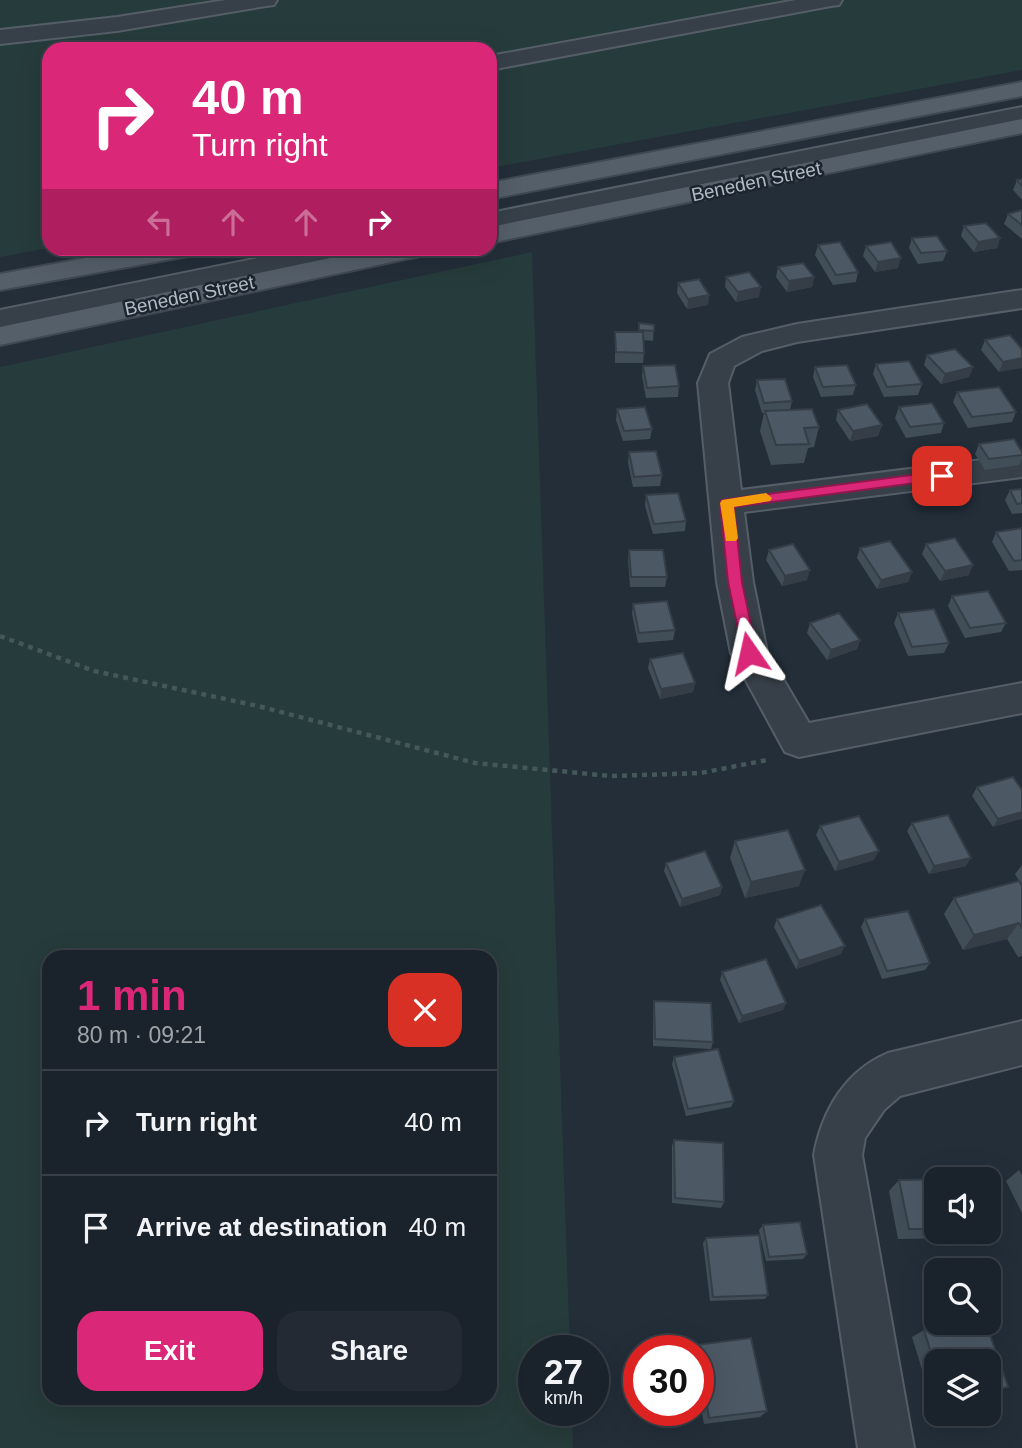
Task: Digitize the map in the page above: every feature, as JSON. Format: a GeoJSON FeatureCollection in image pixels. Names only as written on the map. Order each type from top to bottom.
{"type":"FeatureCollection","features":[{"type":"Feature","properties":{"kind":"main road","name":"Beneden Street"},"geometry":{"type":"LineString","coordinates":[[497,190],[1022,89]]}},
{"type":"Feature","properties":{"kind":"main road","name":"Beneden Street"},"geometry":{"type":"LineString","coordinates":[[497,234],[1022,127]]}},
{"type":"Feature","properties":{"kind":"main road"},"geometry":{"type":"LineString","coordinates":[[0,282],[144,256]]}},
{"type":"Feature","properties":{"kind":"main road","name":"Beneden Street"},"geometry":{"type":"LineString","coordinates":[[0,336],[382,256]]}},
{"type":"Feature","properties":{"kind":"street"},"geometry":{"type":"LineString","coordinates":[[0,37],[117,24],[266,0]]}},
{"type":"Feature","properties":{"kind":"street"},"geometry":{"type":"LineString","coordinates":[[497,62],[831,0]]}},
{"type":"Feature","properties":{"kind":"street"},"geometry":{"type":"LineString","coordinates":[[497,205],[1022,104]]}},
{"type":"Feature","properties":{"kind":"street"},"geometry":{"type":"LineString","coordinates":[[497,220],[1022,114]]}},
{"type":"Feature","properties":{"kind":"street"},"geometry":{"type":"LineString","coordinates":[[0,300],[228,256]]}},
{"type":"Feature","properties":{"kind":"street"},"geometry":{"type":"LineString","coordinates":[[0,319],[311,256]]}},
{"type":"Feature","properties":{"kind":"street"},"geometry":{"type":"LineString","coordinates":[[1022,299],[797,333],[735,351],[721,362],[713,383],[735,582],[749,653],[799,741],[1022,698]]}},
{"type":"Feature","properties":{"kind":"street"},"geometry":{"type":"LineString","coordinates":[[727,503],[1022,466]]}},
{"type":"Feature","properties":{"kind":"street"},"geometry":{"type":"LineString","coordinates":[[886,1448],[838,1155],[842,1131],[867,1093],[888,1076],[1022,1043]]}},
{"type":"Feature","properties":{"kind":"path"},"geometry":{"type":"LineString","coordinates":[[0,636],[94,671],[258,706],[475,763],[611,776],[701,773],[773,759],[799,741]]}},
{"type":"Feature","properties":{"kind":"green space"},"geometry":{"type":"Polygon","coordinates":[[[0,0],[1022,0],[1022,70],[497,167],[497,42],[42,42],[42,249],[0,257],[0,0]]]}},
{"type":"Feature","properties":{"kind":"green space"},"geometry":{"type":"Polygon","coordinates":[[[532,252],[569,1335],[518,1335],[518,1426],[572,1426],[573,1448],[0,1448],[0,367],[532,252]]]}},
{"type":"Feature","properties":{"kind":"building"},"geometry":{"type":"Polygon","coordinates":[[[1022,210],[1022,225],[1008,214],[1022,210]]]}},
{"type":"Feature","properties":{"kind":"building"},"geometry":{"type":"Polygon","coordinates":[[[986,223],[1000,238],[978,242],[964,226],[986,223]]]}},
{"type":"Feature","properties":{"kind":"building"},"geometry":{"type":"Polygon","coordinates":[[[937,236],[947,251],[921,253],[912,238],[937,236]]]}},
{"type":"Feature","properties":{"kind":"building"},"geometry":{"type":"Polygon","coordinates":[[[840,242],[858,272],[836,275],[818,245],[840,242]]]}},
{"type":"Feature","properties":{"kind":"building"},"geometry":{"type":"Polygon","coordinates":[[[891,242],[901,258],[878,262],[866,246],[891,242]]]}},
{"type":"Feature","properties":{"kind":"building"},"geometry":{"type":"Polygon","coordinates":[[[803,263],[814,277],[789,281],[778,267],[803,263]]]}},
{"type":"Feature","properties":{"kind":"building"},"geometry":{"type":"Polygon","coordinates":[[[749,272],[761,287],[738,292],[726,277],[749,272]]]}},
{"type":"Feature","properties":{"kind":"building"},"geometry":{"type":"Polygon","coordinates":[[[699,279],[709,295],[688,299],[678,283],[699,279]]]}},
{"type":"Feature","properties":{"kind":"building"},"geometry":{"type":"Polygon","coordinates":[[[639,323],[654,325],[654,331],[639,330],[639,323]]]}},
{"type":"Feature","properties":{"kind":"building"},"geometry":{"type":"Polygon","coordinates":[[[615,332],[643,332],[644,353],[616,352],[615,332]]]}},
{"type":"Feature","properties":{"kind":"building"},"geometry":{"type":"Polygon","coordinates":[[[1010,335],[1022,349],[1022,358],[1003,362],[985,340],[1010,335]]]}},
{"type":"Feature","properties":{"kind":"building"},"geometry":{"type":"Polygon","coordinates":[[[955,349],[973,367],[945,374],[927,355],[955,349]]]}},
{"type":"Feature","properties":{"kind":"building"},"geometry":{"type":"Polygon","coordinates":[[[909,361],[922,384],[887,387],[876,364],[909,361]]]}},
{"type":"Feature","properties":{"kind":"building"},"geometry":{"type":"Polygon","coordinates":[[[675,365],[679,386],[647,388],[643,366],[675,365]]]}},
{"type":"Feature","properties":{"kind":"building"},"geometry":{"type":"Polygon","coordinates":[[[847,365],[856,385],[823,387],[815,367],[847,365]]]}},
{"type":"Feature","properties":{"kind":"building"},"geometry":{"type":"Polygon","coordinates":[[[785,379],[792,401],[764,403],[757,380],[785,379]]]}},
{"type":"Feature","properties":{"kind":"building"},"geometry":{"type":"Polygon","coordinates":[[[999,387],[1016,412],[972,417],[957,392],[999,387]]]}},
{"type":"Feature","properties":{"kind":"building"},"geometry":{"type":"Polygon","coordinates":[[[932,403],[944,423],[910,427],[899,407],[932,403]]]}},
{"type":"Feature","properties":{"kind":"building"},"geometry":{"type":"Polygon","coordinates":[[[867,404],[882,425],[853,431],[838,410],[867,404]]]}},
{"type":"Feature","properties":{"kind":"building"},"geometry":{"type":"Polygon","coordinates":[[[645,407],[652,429],[624,431],[617,409],[645,407]]]}},
{"type":"Feature","properties":{"kind":"building"},"geometry":{"type":"Polygon","coordinates":[[[812,409],[819,427],[804,428],[809,444],[776,445],[765,411],[812,409]]]}},
{"type":"Feature","properties":{"kind":"building"},"geometry":{"type":"Polygon","coordinates":[[[1014,439],[1022,455],[989,459],[979,444],[1014,439]]]}},
{"type":"Feature","properties":{"kind":"building"},"geometry":{"type":"Polygon","coordinates":[[[656,451],[662,475],[634,477],[629,452],[656,451]]]}},
{"type":"Feature","properties":{"kind":"building"},"geometry":{"type":"Polygon","coordinates":[[[1022,489],[1022,503],[1017,504],[1010,490],[1022,489]]]}},
{"type":"Feature","properties":{"kind":"building"},"geometry":{"type":"Polygon","coordinates":[[[678,493],[686,521],[654,524],[646,495],[678,493]]]}},
{"type":"Feature","properties":{"kind":"building"},"geometry":{"type":"Polygon","coordinates":[[[1022,528],[1022,560],[1014,561],[996,532],[1022,528]]]}},
{"type":"Feature","properties":{"kind":"building"},"geometry":{"type":"Polygon","coordinates":[[[955,538],[973,565],[945,571],[926,544],[955,538]]]}},
{"type":"Feature","properties":{"kind":"building"},"geometry":{"type":"Polygon","coordinates":[[[890,541],[912,572],[881,580],[860,548],[890,541]]]}},
{"type":"Feature","properties":{"kind":"building"},"geometry":{"type":"Polygon","coordinates":[[[793,544],[810,570],[785,576],[769,550],[793,544]]]}},
{"type":"Feature","properties":{"kind":"building"},"geometry":{"type":"Polygon","coordinates":[[[629,550],[663,550],[667,577],[631,577],[629,550]]]}},
{"type":"Feature","properties":{"kind":"building"},"geometry":{"type":"Polygon","coordinates":[[[988,591],[1006,623],[970,628],[952,596],[988,591]]]}},
{"type":"Feature","properties":{"kind":"building"},"geometry":{"type":"Polygon","coordinates":[[[667,601],[675,630],[639,633],[633,604],[667,601]]]}},
{"type":"Feature","properties":{"kind":"building"},"geometry":{"type":"Polygon","coordinates":[[[934,609],[949,643],[912,647],[898,613],[934,609]]]}},
{"type":"Feature","properties":{"kind":"building"},"geometry":{"type":"Polygon","coordinates":[[[839,613],[860,640],[831,650],[810,623],[839,613]]]}},
{"type":"Feature","properties":{"kind":"building"},"geometry":{"type":"Polygon","coordinates":[[[683,653],[695,683],[661,689],[650,659],[683,653]]]}},
{"type":"Feature","properties":{"kind":"building"},"geometry":{"type":"Polygon","coordinates":[[[1013,777],[1022,790],[1022,812],[998,819],[977,787],[1013,777]]]}},
{"type":"Feature","properties":{"kind":"building"},"geometry":{"type":"Polygon","coordinates":[[[948,815],[971,858],[934,866],[912,823],[948,815]]]}},
{"type":"Feature","properties":{"kind":"building"},"geometry":{"type":"Polygon","coordinates":[[[859,816],[879,851],[839,862],[820,826],[859,816]]]}},
{"type":"Feature","properties":{"kind":"building"},"geometry":{"type":"Polygon","coordinates":[[[788,830],[805,870],[751,882],[735,841],[788,830]]]}},
{"type":"Feature","properties":{"kind":"building"},"geometry":{"type":"Polygon","coordinates":[[[705,851],[722,887],[682,899],[666,863],[705,851]]]}},
{"type":"Feature","properties":{"kind":"building"},"geometry":{"type":"Polygon","coordinates":[[[1019,881],[1022,886],[1022,928],[1019,923],[974,935],[954,898],[1019,881]]]}},
{"type":"Feature","properties":{"kind":"building"},"geometry":{"type":"Polygon","coordinates":[[[821,905],[845,946],[799,961],[777,919],[821,905]]]}},
{"type":"Feature","properties":{"kind":"building"},"geometry":{"type":"Polygon","coordinates":[[[908,911],[930,963],[887,971],[865,919],[908,911]]]}},
{"type":"Feature","properties":{"kind":"building"},"geometry":{"type":"Polygon","coordinates":[[[766,959],[786,1003],[742,1016],[722,972],[766,959]]]}},
{"type":"Feature","properties":{"kind":"building"},"geometry":{"type":"Polygon","coordinates":[[[654,1001],[711,1003],[713,1042],[655,1039],[654,1001]]]}},
{"type":"Feature","properties":{"kind":"building"},"geometry":{"type":"Polygon","coordinates":[[[718,1049],[734,1101],[688,1109],[674,1057],[718,1049]]]}},
{"type":"Feature","properties":{"kind":"building"},"geometry":{"type":"Polygon","coordinates":[[[674,1140],[723,1143],[724,1202],[675,1198],[674,1140]]]}},
{"type":"Feature","properties":{"kind":"building"},"geometry":{"type":"Polygon","coordinates":[[[899,1180],[924,1180],[924,1229],[909,1229],[899,1180]]]}},
{"type":"Feature","properties":{"kind":"building"},"geometry":{"type":"Polygon","coordinates":[[[800,1222],[807,1254],[769,1257],[763,1225],[800,1222]]]}},
{"type":"Feature","properties":{"kind":"building"},"geometry":{"type":"Polygon","coordinates":[[[759,1235],[768,1295],[713,1297],[706,1238],[759,1235]]]}},
{"type":"Feature","properties":{"kind":"building"},"geometry":{"type":"Polygon","coordinates":[[[926,1335],[990,1335],[995,1349],[930,1349],[926,1335]]]}},
{"type":"Feature","properties":{"kind":"building"},"geometry":{"type":"Polygon","coordinates":[[[751,1338],[767,1411],[714,1417],[714,1343],[751,1338]]]}},
{"type":"Feature","properties":{"kind":"building"},"geometry":{"type":"Polygon","coordinates":[[[1001,1367],[1008,1387],[1001,1388],[1001,1367]]]}},
{"type":"Feature","properties":{"kind":"slow traffic"},"geometry":{"type":"LineString","coordinates":[[731,538],[727,503],[766,498]]}},
{"type":"Feature","properties":{"kind":"route"},"geometry":{"type":"LineString","coordinates":[[749,653],[735,582],[727,503],[942,476]]}}]}
